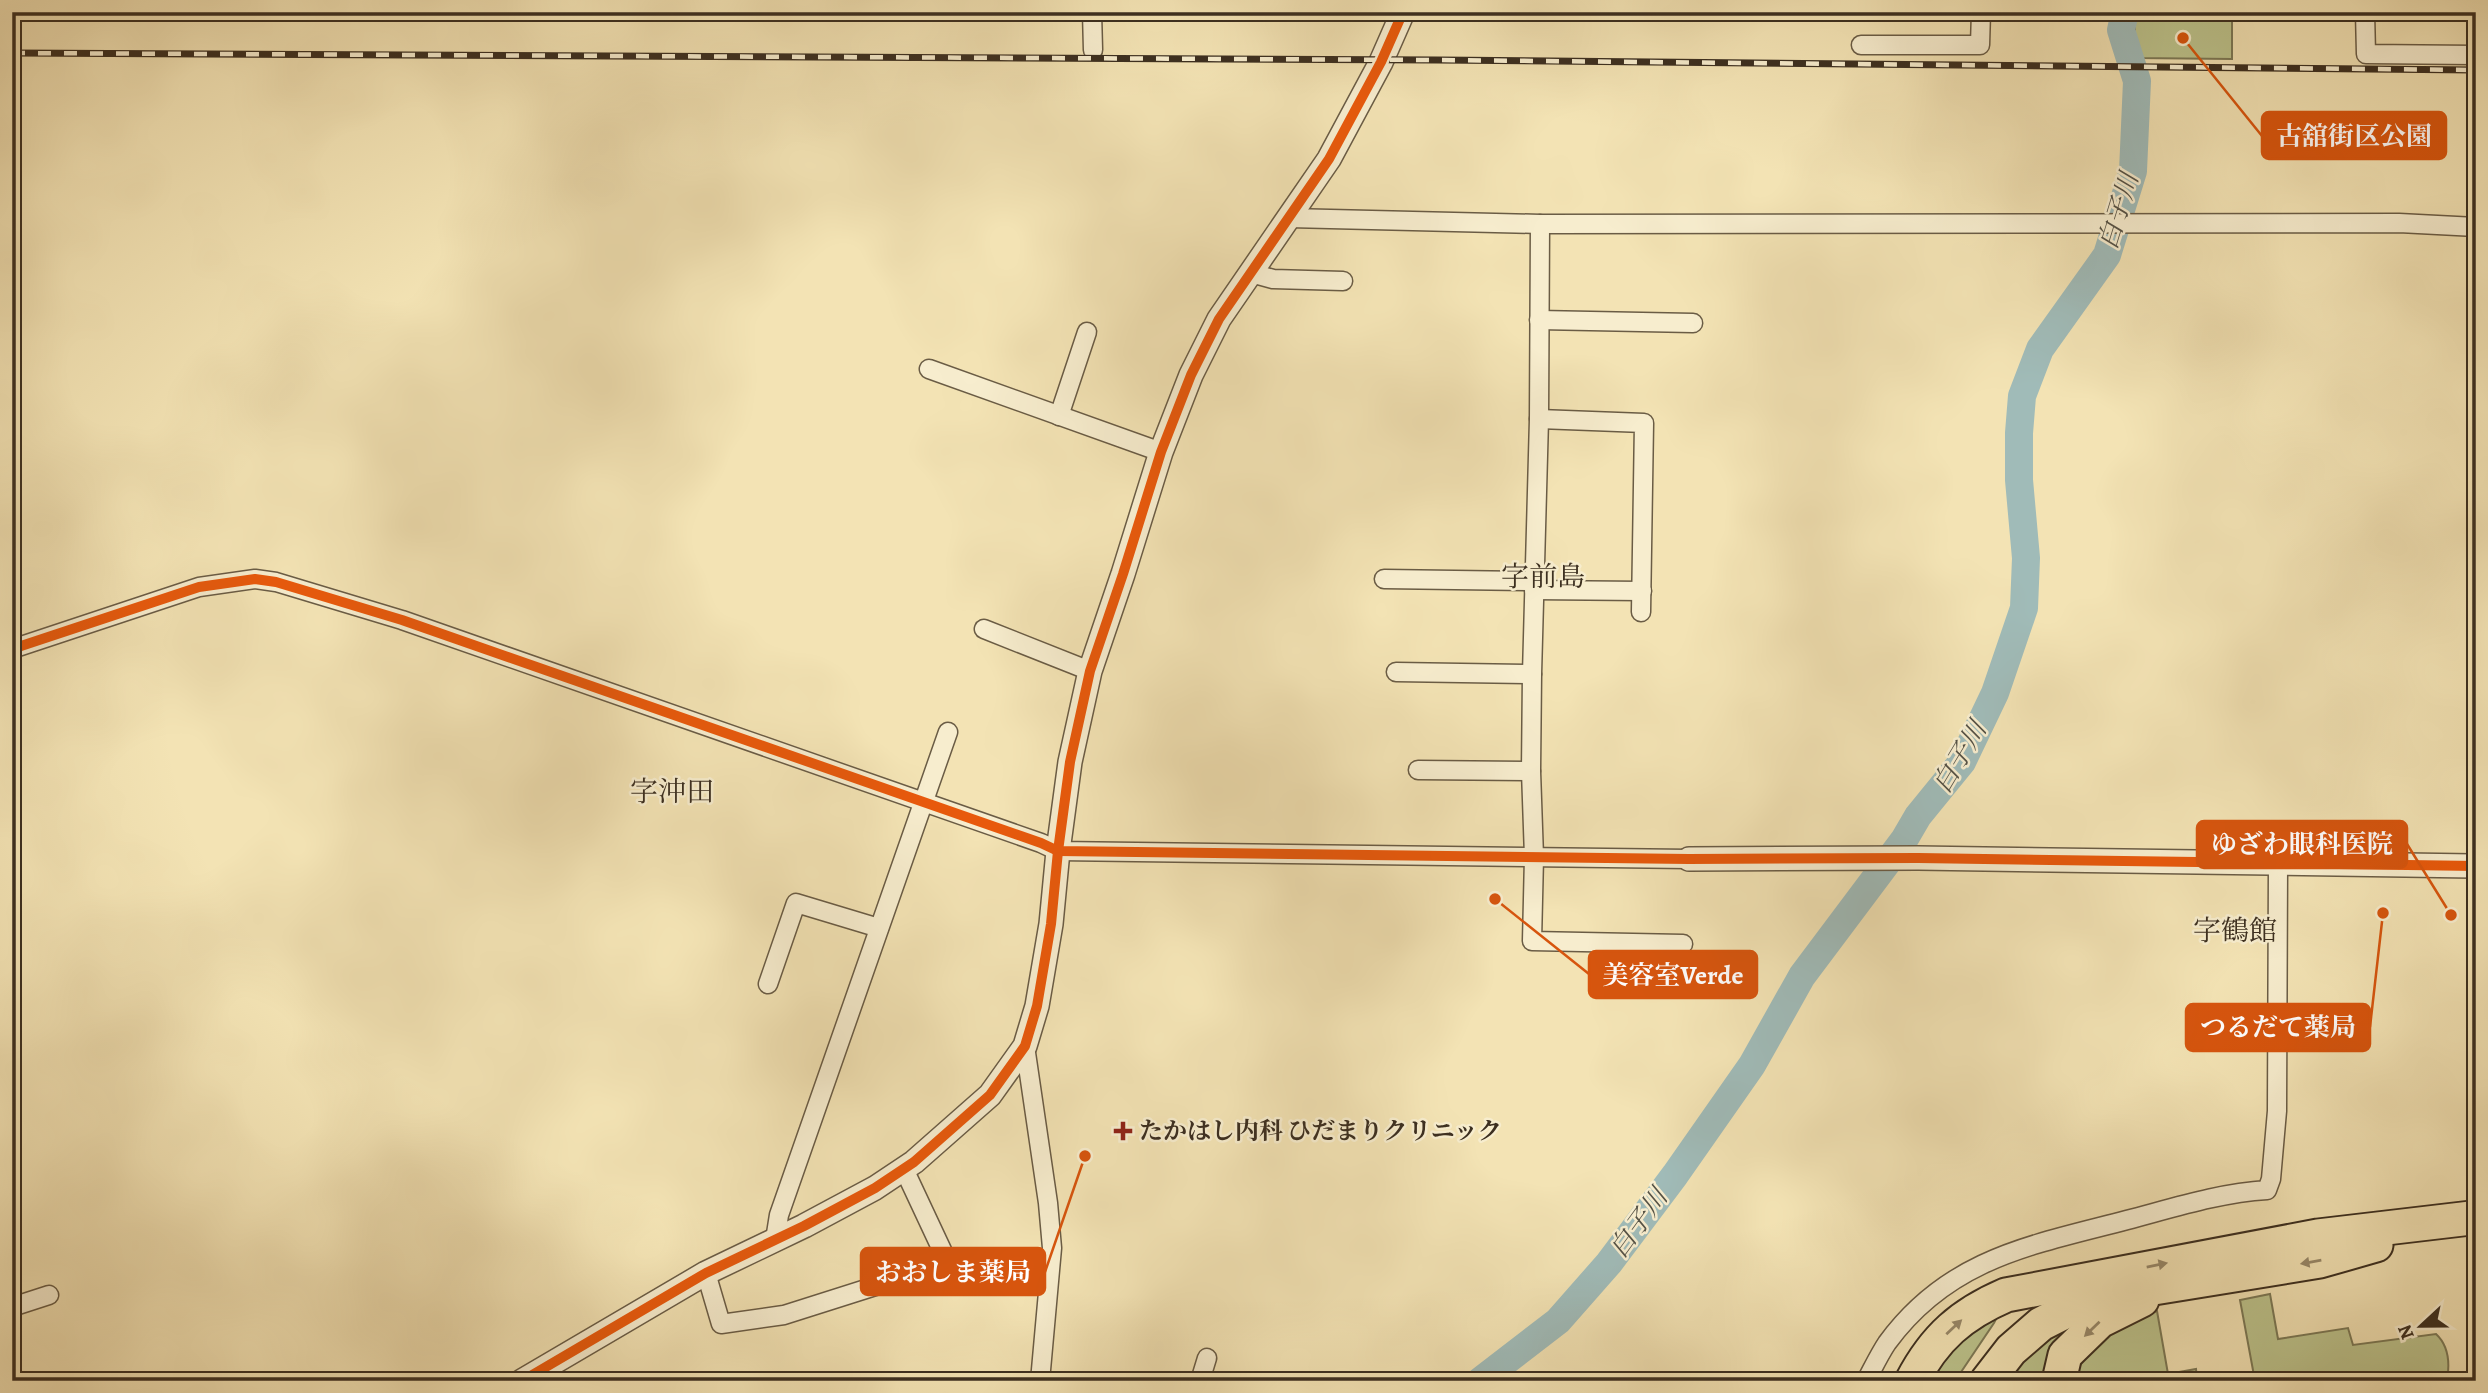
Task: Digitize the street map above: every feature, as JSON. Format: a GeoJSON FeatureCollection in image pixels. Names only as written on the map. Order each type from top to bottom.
{"type":"FeatureCollection","features":[{"type":"Feature","properties":{"kind":"highway"},"geometry":{"type":"LineString","coordinates":[[1912,1381],[1920,1366],[1952,1327],[1977,1308],[2006,1295],[2318,1236],[2474,1218]]}},
{"type":"Feature","properties":{"kind":"highway"},"geometry":{"type":"LineString","coordinates":[[1987,1381],[2011,1350],[2041,1324],[2092,1298],[2320,1261],[2474,1218]]}},
{"type":"Feature","properties":{"kind":"highway"},"geometry":{"type":"LineString","coordinates":[[1965,1381],[1999,1334],[2066,1283]]}},
{"type":"Feature","properties":{"kind":"highway"},"geometry":{"type":"LineString","coordinates":[[2059,1381],[2065,1355],[2100,1321],[2173,1286]]}},
{"type":"Feature","properties":{"kind":"street"},"geometry":{"type":"LineString","coordinates":[[1092,12],[1093,50]]}},
{"type":"Feature","properties":{"kind":"street"},"geometry":{"type":"LineString","coordinates":[[522,1381],[706,1273],[875,1188],[904,1169],[950,1132],[990,1094],[1025,1046],[1037,1006],[1051,924],[1070,762],[1090,671],[1124,574],[1161,452],[1191,375],[1219,319],[1329,159],[1381,62],[1403,12]]}},
{"type":"Feature","properties":{"kind":"street"},"geometry":{"type":"LineString","coordinates":[[1861,45],[1980,45],[1981,12]]}},
{"type":"Feature","properties":{"kind":"street"},"geometry":{"type":"LineString","coordinates":[[2365,12],[2366,54],[2476,55]]}},
{"type":"Feature","properties":{"kind":"street"},"geometry":{"type":"LineString","coordinates":[[1289,218],[1540,225],[2399,223],[2476,227]]}},
{"type":"Feature","properties":{"kind":"street"},"geometry":{"type":"LineString","coordinates":[[1540,225],[1539,419],[1532,674],[1532,941],[1683,944]]}},
{"type":"Feature","properties":{"kind":"street"},"geometry":{"type":"LineString","coordinates":[[1251,273],[1273,279],[1343,281]]}},
{"type":"Feature","properties":{"kind":"street"},"geometry":{"type":"LineString","coordinates":[[1539,320],[1693,323]]}},
{"type":"Feature","properties":{"kind":"street"},"geometry":{"type":"LineString","coordinates":[[1059,416],[1087,332]]}},
{"type":"Feature","properties":{"kind":"street"},"geometry":{"type":"LineString","coordinates":[[929,369],[1161,452]]}},
{"type":"Feature","properties":{"kind":"street"},"geometry":{"type":"LineString","coordinates":[[1539,419],[1644,423],[1641,612]]}},
{"type":"Feature","properties":{"kind":"street"},"geometry":{"type":"LineString","coordinates":[[12,649],[199,587],[255,579],[276,582],[415,624],[1058,851],[1689,859],[1918,858],[2474,866]]}},
{"type":"Feature","properties":{"kind":"street"},"geometry":{"type":"LineString","coordinates":[[1384,579],[1642,591]]}},
{"type":"Feature","properties":{"kind":"street"},"geometry":{"type":"LineString","coordinates":[[984,629],[1090,671]]}},
{"type":"Feature","properties":{"kind":"street"},"geometry":{"type":"LineString","coordinates":[[1396,672],[1532,674]]}},
{"type":"Feature","properties":{"kind":"street"},"geometry":{"type":"LineString","coordinates":[[775,1240],[779,1215],[948,733]]}},
{"type":"Feature","properties":{"kind":"street"},"geometry":{"type":"LineString","coordinates":[[1418,770],[1531,771]]}},
{"type":"Feature","properties":{"kind":"street"},"geometry":{"type":"LineString","coordinates":[[1866,1381],[1885,1346],[1906,1321],[1945,1286],[1975,1267],[2014,1250],[2240,1192],[2267,1190],[2271,1179],[2277,1111],[2278,864]]}},
{"type":"Feature","properties":{"kind":"street"},"geometry":{"type":"LineString","coordinates":[[768,984],[796,903],[879,928]]}},
{"type":"Feature","properties":{"kind":"street"},"geometry":{"type":"LineString","coordinates":[[1025,1046],[1052,1248],[1040,1381]]}},
{"type":"Feature","properties":{"kind":"street"},"geometry":{"type":"LineString","coordinates":[[706,1273],[722,1324],[784,1315],[948,1263],[904,1169]]}},
{"type":"Feature","properties":{"kind":"street"},"geometry":{"type":"LineString","coordinates":[[12,1307],[49,1295]]}},
{"type":"Feature","properties":{"kind":"street"},"geometry":{"type":"LineString","coordinates":[[1199,1381],[1208,1358]]}},
{"type":"Feature","properties":{"kind":"green space"},"geometry":{"type":"Polygon","coordinates":[[[2134,12],[2232,12],[2232,59],[2136,58],[2134,12]]]}},
{"type":"Feature","properties":{"kind":"green space"},"geometry":{"type":"Polygon","coordinates":[[[2270,1294],[2278,1339],[2348,1328],[2353,1345],[2436,1334],[2448,1355],[2447,1380],[2476,1381],[2255,1381],[2240,1300],[2270,1294]]]}},
{"type":"Feature","properties":{"kind":"green space"},"geometry":{"type":"Polygon","coordinates":[[[2004,1303],[1994,1323],[1955,1381],[1926,1381],[1944,1351],[2004,1303]]]}},
{"type":"Feature","properties":{"kind":"green space"},"geometry":{"type":"Polygon","coordinates":[[[2157,1311],[2168,1374],[2196,1369],[2197,1381],[2073,1381],[2086,1356],[2106,1336],[2131,1321],[2157,1311]]]}},
{"type":"Feature","properties":{"kind":"green space"},"geometry":{"type":"Polygon","coordinates":[[[2053,1328],[2077,1328],[2046,1381],[2000,1381],[2053,1328]]]}},
{"type":"Feature","properties":{"kind":"waterway","name":"白子川"},"geometry":{"type":"LineString","coordinates":[[1480,1381],[1558,1321],[1609,1263],[1675,1175],[1752,1065],[1802,976],[1904,840],[1918,816],[1962,762],[1995,693],[2024,608],[2026,558],[2019,480],[2022,396],[2040,349],[2107,255],[2133,171],[2137,81],[2121,30],[2125,12]]}},
{"type":"Feature","properties":{"kind":"railway"},"geometry":{"type":"LineString","coordinates":[[12,53],[1437,60],[2476,70]]}},
{"type":"Feature","properties":{"kind":"cycle path"},"geometry":{"type":"LineString","coordinates":[[522,1381],[706,1273],[875,1188],[914,1162],[990,1095],[1025,1046],[1037,1006],[1051,924],[1070,762],[1090,671],[1161,452],[1191,375],[1219,319],[1329,159],[1381,62],[1403,12]]}},
{"type":"Feature","properties":{"kind":"cycle path"},"geometry":{"type":"LineString","coordinates":[[12,649],[199,587],[255,579],[276,582],[402,620],[1058,851],[2476,866]]}},
{"type":"Feature","properties":{"kind":"place","name":"古舘街区公園"},"geometry":{"type":"Point","coordinates":[2183,38]}},
{"type":"Feature","properties":{"kind":"place","name":"美容室Verde"},"geometry":{"type":"Point","coordinates":[1495,899]}},
{"type":"Feature","properties":{"kind":"place","name":"つるだて薬局"},"geometry":{"type":"Point","coordinates":[2383,913]}},
{"type":"Feature","properties":{"kind":"place","name":"ゆざわ眼科医院"},"geometry":{"type":"Point","coordinates":[2451,915]}},
{"type":"Feature","properties":{"kind":"place","name":"たかはし内科 ひだまりクリニック"},"geometry":{"type":"Point","coordinates":[1123,1131]}},
{"type":"Feature","properties":{"kind":"place","name":"おおしま薬局"},"geometry":{"type":"Point","coordinates":[1085,1156]}},
{"type":"Feature","properties":{"kind":"district","name":"字前島"},"geometry":{"type":"Point","coordinates":[1543,576]}},
{"type":"Feature","properties":{"kind":"district","name":"字沖田"},"geometry":{"type":"Point","coordinates":[672,791]}},
{"type":"Feature","properties":{"kind":"district","name":"字鶴館"},"geometry":{"type":"Point","coordinates":[2235,930]}}]}
